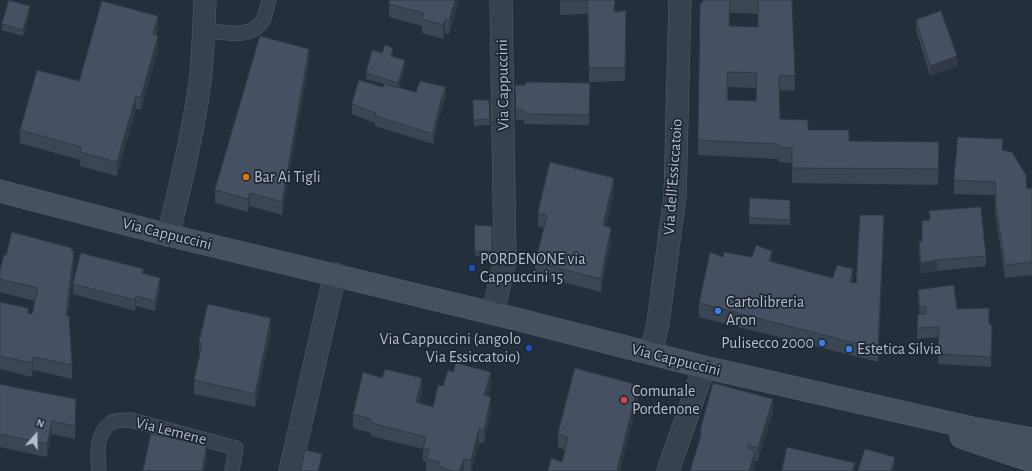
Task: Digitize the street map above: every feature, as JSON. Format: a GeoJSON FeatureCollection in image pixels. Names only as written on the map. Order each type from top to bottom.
{"type":"FeatureCollection","features":[{"type":"Feature","properties":{"kind":"main road","name":"Via Cappuccini"},"geometry":{"type":"LineString","coordinates":[[0,191],[168,235],[335,274],[704,367],[972,428],[1032,439]]}},
{"type":"Feature","properties":{"kind":"main road","name":"Via Cappuccini"},"geometry":{"type":"LineString","coordinates":[[859,403],[1032,461]]}},
{"type":"Feature","properties":{"kind":"street"},"geometry":{"type":"LineString","coordinates":[[168,235],[182,182],[194,125],[200,81],[205,0]]}},
{"type":"Feature","properties":{"kind":"street","name":"Via Cappuccini"},"geometry":{"type":"LineString","coordinates":[[493,313],[505,260],[502,0]]}},
{"type":"Feature","properties":{"kind":"street","name":"Via dell'Essiccatoio"},"geometry":{"type":"LineString","coordinates":[[651,353],[658,323],[675,196],[680,0]]}},
{"type":"Feature","properties":{"kind":"street"},"geometry":{"type":"LineString","coordinates":[[290,471],[335,274]]}},
{"type":"Feature","properties":{"kind":"street"},"geometry":{"type":"LineString","coordinates":[[668,471],[704,367]]}},
{"type":"Feature","properties":{"kind":"lane"},"geometry":{"type":"LineString","coordinates":[[204,30],[245,33],[256,28],[264,19],[269,0]]}},
{"type":"Feature","properties":{"kind":"lane","name":"Via Lemene"},"geometry":{"type":"LineString","coordinates":[[99,471],[98,456],[101,434],[113,422],[131,420],[236,448],[232,471]]}},
{"type":"Feature","properties":{"kind":"building"},"geometry":{"type":"Polygon","coordinates":[[[9,0],[30,6],[23,30],[2,24],[9,0]]]}},
{"type":"Feature","properties":{"kind":"building"},"geometry":{"type":"Polygon","coordinates":[[[390,0],[455,0],[449,21],[445,19],[443,25],[422,19],[424,13],[389,4],[390,0]]]}},
{"type":"Feature","properties":{"kind":"building"},"geometry":{"type":"Polygon","coordinates":[[[560,0],[615,0],[614,11],[617,12],[626,10],[625,68],[589,68],[587,1],[560,0]]]}},
{"type":"Feature","properties":{"kind":"building"},"geometry":{"type":"Polygon","coordinates":[[[704,0],[730,0],[729,26],[758,27],[758,0],[792,0],[795,76],[779,75],[780,119],[808,120],[808,130],[849,130],[849,141],[939,142],[938,169],[792,168],[792,148],[779,147],[778,144],[698,140],[700,5],[704,0]],[[728,72],[727,100],[756,101],[757,73],[728,72]]]}},
{"type":"Feature","properties":{"kind":"building"},"geometry":{"type":"Polygon","coordinates":[[[102,1],[158,16],[153,34],[158,36],[141,97],[136,96],[117,162],[80,152],[81,147],[20,130],[37,70],[79,81],[102,1]]]}},
{"type":"Feature","properties":{"kind":"building"},"geometry":{"type":"Polygon","coordinates":[[[941,11],[957,56],[930,66],[916,20],[941,11]]]}},
{"type":"Feature","properties":{"kind":"building"},"geometry":{"type":"Polygon","coordinates":[[[260,36],[309,49],[282,202],[250,193],[248,199],[215,190],[260,36]]]}},
{"type":"Feature","properties":{"kind":"building"},"geometry":{"type":"Polygon","coordinates":[[[385,45],[393,48],[391,56],[405,60],[398,83],[366,73],[372,50],[382,53],[385,45]]]}},
{"type":"Feature","properties":{"kind":"building"},"geometry":{"type":"Polygon","coordinates":[[[359,80],[383,87],[384,84],[416,92],[420,81],[446,87],[441,100],[433,134],[375,116],[376,113],[352,104],[359,80]]]}},
{"type":"Feature","properties":{"kind":"building"},"geometry":{"type":"Polygon","coordinates":[[[526,82],[590,83],[589,115],[524,114],[524,110],[516,110],[515,85],[526,85],[526,82]]]}},
{"type":"Feature","properties":{"kind":"building"},"geometry":{"type":"Polygon","coordinates":[[[473,100],[489,100],[490,119],[474,120],[473,100]]]}},
{"type":"Feature","properties":{"kind":"building"},"geometry":{"type":"Polygon","coordinates":[[[958,137],[1003,139],[1002,150],[1012,152],[1026,175],[1027,189],[1032,188],[1032,262],[1005,265],[995,199],[995,182],[954,180],[958,137]]]}},
{"type":"Feature","properties":{"kind":"building"},"geometry":{"type":"Polygon","coordinates":[[[550,162],[614,178],[603,225],[611,228],[601,279],[535,262],[547,216],[538,213],[550,162]]]}},
{"type":"Feature","properties":{"kind":"building"},"geometry":{"type":"Polygon","coordinates":[[[750,198],[790,200],[790,220],[749,218],[750,198]]]}},
{"type":"Feature","properties":{"kind":"building"},"geometry":{"type":"Polygon","coordinates":[[[981,207],[986,256],[937,260],[921,263],[919,242],[922,241],[922,221],[930,220],[929,211],[981,207]]]}},
{"type":"Feature","properties":{"kind":"building"},"geometry":{"type":"Polygon","coordinates":[[[860,215],[884,215],[878,349],[699,303],[710,252],[723,257],[724,252],[752,257],[756,245],[772,251],[769,261],[833,278],[837,265],[853,269],[850,282],[856,283],[860,215]]]}},
{"type":"Feature","properties":{"kind":"building"},"geometry":{"type":"Polygon","coordinates":[[[475,225],[492,226],[492,251],[475,251],[475,225]]]}},
{"type":"Feature","properties":{"kind":"building"},"geometry":{"type":"Polygon","coordinates":[[[12,232],[72,248],[71,250],[74,251],[66,315],[69,316],[72,365],[33,357],[32,363],[0,356],[0,302],[28,308],[28,313],[32,314],[38,288],[0,279],[0,270],[4,254],[6,255],[12,232]]]}},
{"type":"Feature","properties":{"kind":"building"},"geometry":{"type":"Polygon","coordinates":[[[81,253],[144,269],[142,273],[160,278],[155,301],[136,296],[135,300],[73,284],[81,253]]]}},
{"type":"Feature","properties":{"kind":"building"},"geometry":{"type":"Polygon","coordinates":[[[954,285],[957,309],[989,308],[989,324],[992,325],[991,357],[938,354],[939,327],[917,328],[918,314],[926,314],[926,307],[920,307],[918,290],[954,285]]]}},
{"type":"Feature","properties":{"kind":"building"},"geometry":{"type":"Polygon","coordinates":[[[208,304],[271,318],[255,394],[194,380],[202,344],[199,343],[208,304]]]}},
{"type":"Feature","properties":{"kind":"building"},"geometry":{"type":"Polygon","coordinates":[[[456,363],[491,372],[484,395],[491,397],[484,430],[479,429],[471,460],[464,459],[459,471],[453,471],[438,466],[440,462],[426,459],[429,449],[423,448],[426,437],[371,423],[371,419],[353,414],[363,372],[382,378],[385,369],[422,378],[416,402],[433,407],[438,385],[443,386],[448,370],[453,372],[456,363]]]}},
{"type":"Feature","properties":{"kind":"building"},"geometry":{"type":"Polygon","coordinates":[[[575,368],[638,385],[617,471],[548,471],[551,458],[562,462],[568,437],[558,434],[575,368]]]}},
{"type":"Feature","properties":{"kind":"building"},"geometry":{"type":"Polygon","coordinates":[[[713,383],[773,399],[758,448],[748,445],[748,448],[755,452],[749,471],[690,471],[702,432],[700,432],[713,383]]]}},
{"type":"Feature","properties":{"kind":"building"},"geometry":{"type":"Polygon","coordinates":[[[0,384],[76,399],[75,426],[52,421],[47,444],[0,434],[0,384]]]}},
{"type":"Feature","properties":{"kind":"building"},"geometry":{"type":"Polygon","coordinates":[[[151,434],[207,445],[202,471],[143,471],[151,434]]]}},
{"type":"Feature","properties":{"kind":"building"},"geometry":{"type":"Polygon","coordinates":[[[787,447],[855,463],[852,471],[782,471],[787,447]]]}},
{"type":"Feature","properties":{"kind":"building"},"geometry":{"type":"Polygon","coordinates":[[[865,449],[895,457],[891,471],[858,471],[865,449]]]}},
{"type":"Feature","properties":{"kind":"building"},"geometry":{"type":"Polygon","coordinates":[[[305,450],[322,454],[318,471],[301,471],[305,450]]]}},
{"type":"Feature","properties":{"kind":"place","name":"Bar Ai Tigli"},"geometry":{"type":"Point","coordinates":[246,177]}},
{"type":"Feature","properties":{"kind":"place","name":"PORDENONE via Cappuccini 15"},"geometry":{"type":"Point","coordinates":[472,268]}},
{"type":"Feature","properties":{"kind":"place","name":"Cartolibreria Aron"},"geometry":{"type":"Point","coordinates":[718,311]}},
{"type":"Feature","properties":{"kind":"place","name":"Pulisecco 2000"},"geometry":{"type":"Point","coordinates":[822,343]}},
{"type":"Feature","properties":{"kind":"place","name":"Via Cappuccini (angolo Via Essiccatoio)"},"geometry":{"type":"Point","coordinates":[529,348]}},
{"type":"Feature","properties":{"kind":"place","name":"Estetica Silvia"},"geometry":{"type":"Point","coordinates":[849,349]}},
{"type":"Feature","properties":{"kind":"place","name":"Comunale Pordenone"},"geometry":{"type":"Point","coordinates":[624,400]}}]}
